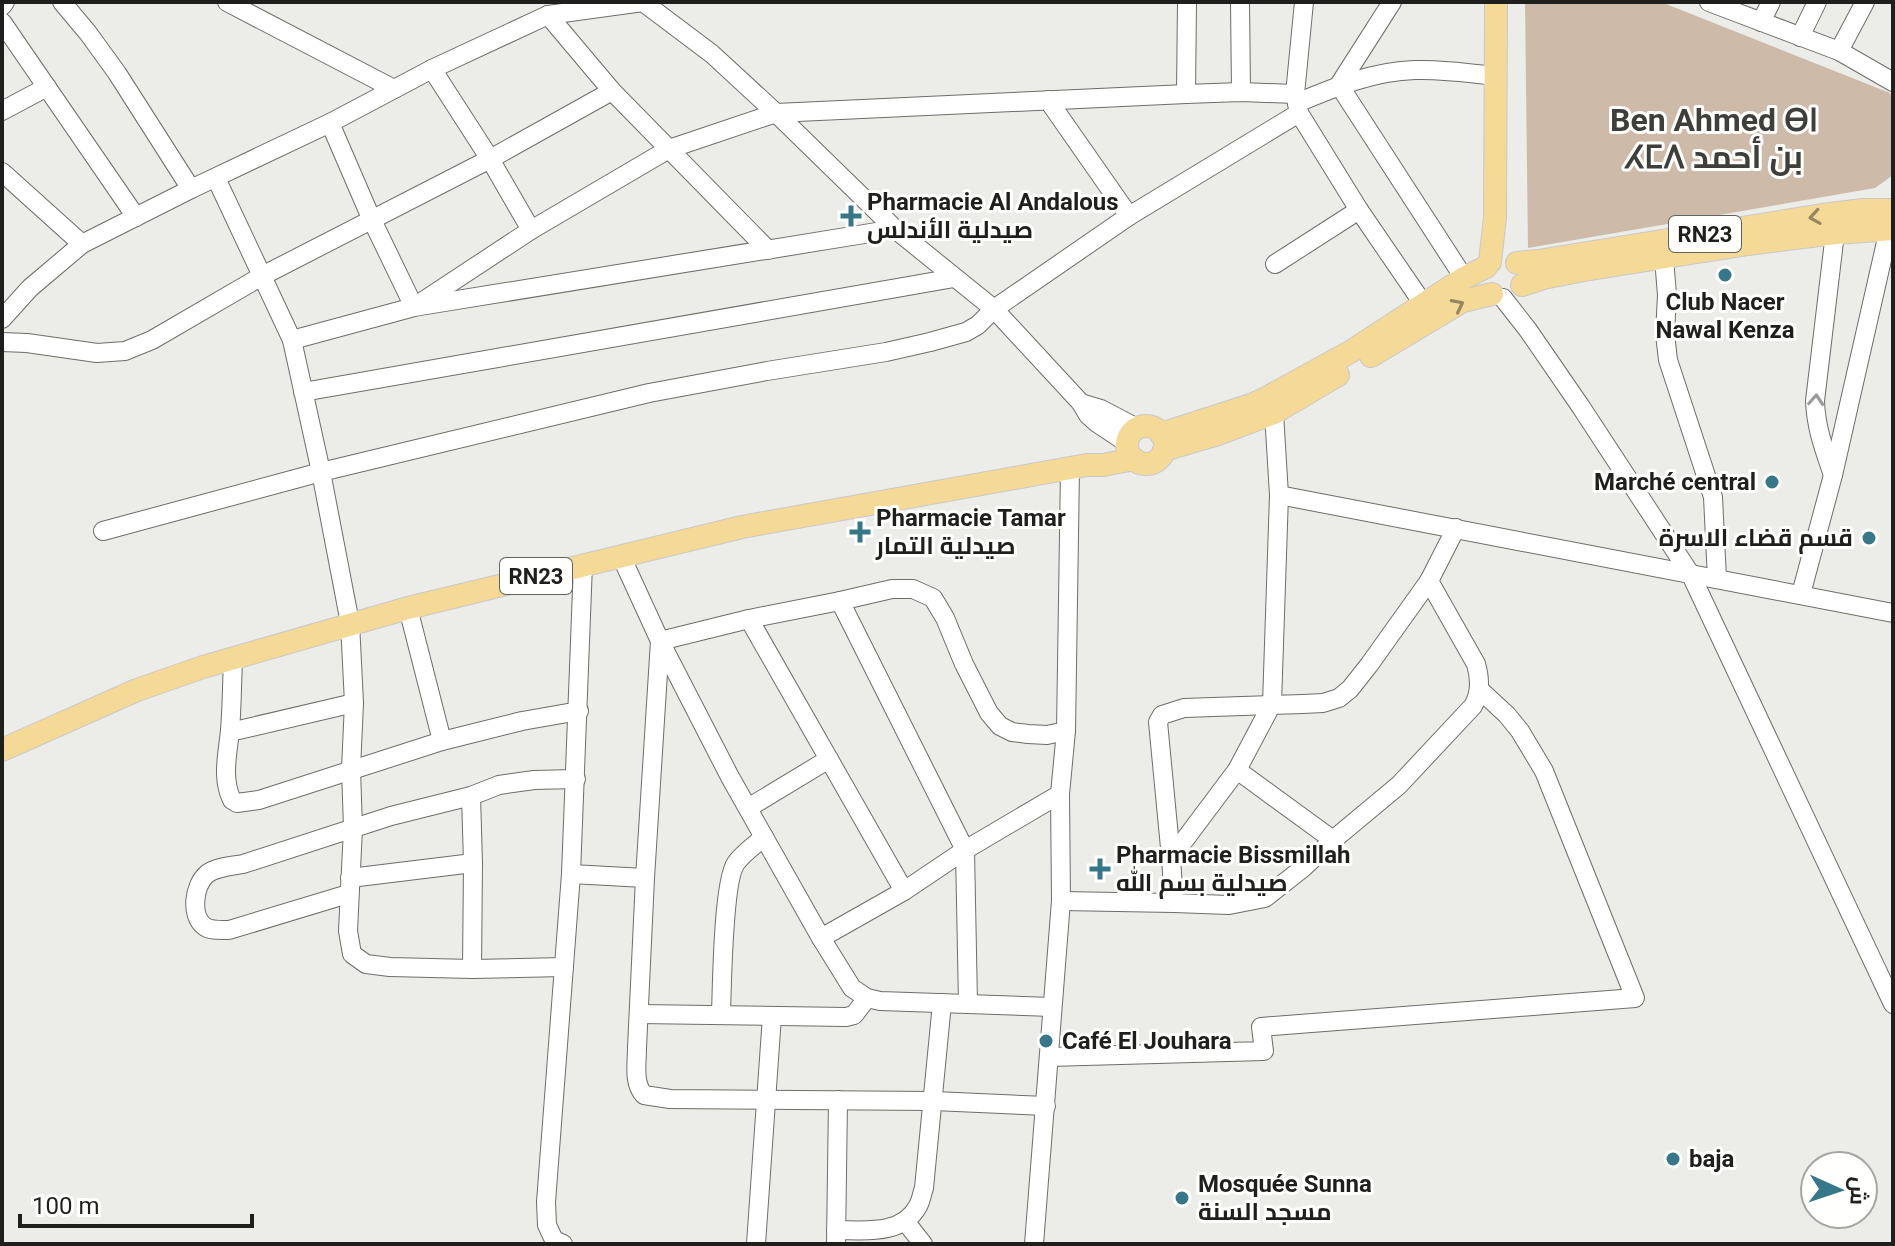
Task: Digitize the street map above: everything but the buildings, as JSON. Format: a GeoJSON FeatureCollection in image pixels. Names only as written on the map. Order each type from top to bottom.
{"type":"FeatureCollection","features":[{"type":"Feature","properties":{"kind":"main road"},"geometry":{"type":"LineString","coordinates":[[1496,2],[1495,217],[1500,262]]}},
{"type":"Feature","properties":{"kind":"main road","name":"RN23"},"geometry":{"type":"LineString","coordinates":[[1162,442],[1266,398],[1350,352],[1464,278],[1500,262],[1538,261],[1863,210],[1892,223]]}},
{"type":"Feature","properties":{"kind":"main road","name":"RN23"},"geometry":{"type":"LineString","coordinates":[[1162,442],[1218,434],[1274,413],[1463,301],[1509,292],[1543,278],[1584,270],[1892,223]]}},
{"type":"Feature","properties":{"kind":"main road"},"geometry":{"type":"LineString","coordinates":[[1500,262],[1523,273],[1509,292],[1484,285],[1484,273],[1500,262]]}},
{"type":"Feature","properties":{"kind":"main road"},"geometry":{"type":"LineString","coordinates":[[1131,444],[1142,426],[1152,427],[1162,442]]}},
{"type":"Feature","properties":{"kind":"main road","name":"RN23"},"geometry":{"type":"LineString","coordinates":[[2,750],[137,690],[350,623],[742,527],[1079,467],[1101,454],[1131,444],[1145,463],[1151,463],[1157,460],[1162,442]]}},
{"type":"Feature","properties":{"kind":"street"},"geometry":{"type":"LineString","coordinates":[[62,2],[117,73],[191,189]]}},
{"type":"Feature","properties":{"kind":"street"},"geometry":{"type":"LineString","coordinates":[[227,2],[394,89]]}},
{"type":"Feature","properties":{"kind":"street"},"geometry":{"type":"LineString","coordinates":[[2,319],[30,288],[82,244],[330,123],[432,69],[548,15],[643,2],[712,54],[895,229],[994,309],[1081,403],[1101,409],[1131,444]]}},
{"type":"Feature","properties":{"kind":"street"},"geometry":{"type":"LineString","coordinates":[[1186,94],[1187,2]]}},
{"type":"Feature","properties":{"kind":"street"},"geometry":{"type":"LineString","coordinates":[[1240,2],[1241,92]]}},
{"type":"Feature","properties":{"kind":"street"},"geometry":{"type":"LineString","coordinates":[[1304,2],[1297,103],[1359,210],[1424,305]]}},
{"type":"Feature","properties":{"kind":"street"},"geometry":{"type":"LineString","coordinates":[[1339,85],[1392,2]]}},
{"type":"Feature","properties":{"kind":"street"},"geometry":{"type":"LineString","coordinates":[[1761,22],[1771,2]]}},
{"type":"Feature","properties":{"kind":"street"},"geometry":{"type":"LineString","coordinates":[[1800,37],[1817,2]]}},
{"type":"Feature","properties":{"kind":"street"},"geometry":{"type":"LineString","coordinates":[[1839,51],[1865,2]]}},
{"type":"Feature","properties":{"kind":"street"},"geometry":{"type":"LineString","coordinates":[[1717,3],[1839,51],[1893,82]]}},
{"type":"Feature","properties":{"kind":"street"},"geometry":{"type":"LineString","coordinates":[[548,15],[612,91],[768,250]]}},
{"type":"Feature","properties":{"kind":"street"},"geometry":{"type":"LineString","coordinates":[[2,22],[136,217]]}},
{"type":"Feature","properties":{"kind":"street"},"geometry":{"type":"LineString","coordinates":[[432,69],[531,230]]}},
{"type":"Feature","properties":{"kind":"street"},"geometry":{"type":"LineString","coordinates":[[103,531],[321,472],[649,393],[886,352],[966,332],[994,309],[1297,103],[1339,85],[1391,72],[1445,70],[1495,76]]}},
{"type":"Feature","properties":{"kind":"street"},"geometry":{"type":"LineString","coordinates":[[1339,85],[1464,278]]}},
{"type":"Feature","properties":{"kind":"street"},"geometry":{"type":"LineString","coordinates":[[2,111],[47,87]]}},
{"type":"Feature","properties":{"kind":"street"},"geometry":{"type":"LineString","coordinates":[[2,342],[97,353],[125,351],[152,340],[262,276],[490,159],[612,91]]}},
{"type":"Feature","properties":{"kind":"street"},"geometry":{"type":"LineString","coordinates":[[414,307],[531,230],[669,149],[776,113],[1241,92],[1297,103]]}},
{"type":"Feature","properties":{"kind":"street"},"geometry":{"type":"LineString","coordinates":[[1048,100],[1129,216]]}},
{"type":"Feature","properties":{"kind":"street"},"geometry":{"type":"LineString","coordinates":[[330,123],[414,307]]}},
{"type":"Feature","properties":{"kind":"street"},"geometry":{"type":"LineString","coordinates":[[2,172],[82,244]]}},
{"type":"Feature","properties":{"kind":"street"},"geometry":{"type":"LineString","coordinates":[[216,178],[292,340],[350,623],[354,703],[348,931],[352,954],[366,964],[390,967],[564,967]]}},
{"type":"Feature","properties":{"kind":"street"},"geometry":{"type":"LineString","coordinates":[[1275,264],[1359,210]]}},
{"type":"Feature","properties":{"kind":"street"},"geometry":{"type":"LineString","coordinates":[[1801,594],[1833,475],[1892,223]]}},
{"type":"Feature","properties":{"kind":"street"},"geometry":{"type":"LineString","coordinates":[[292,340],[414,307],[895,229]]}},
{"type":"Feature","properties":{"kind":"street"},"geometry":{"type":"LineString","coordinates":[[1833,475],[1819,438],[1815,401],[1835,233]]}},
{"type":"Feature","properties":{"kind":"street"},"geometry":{"type":"LineString","coordinates":[[1664,258],[1668,360],[1713,497],[1717,579]]}},
{"type":"Feature","properties":{"kind":"street"},"geometry":{"type":"LineString","coordinates":[[303,392],[954,278]]}},
{"type":"Feature","properties":{"kind":"street"},"geometry":{"type":"LineString","coordinates":[[1509,292],[1528,330],[1691,575],[1885,975],[1893,1004]]}},
{"type":"Feature","properties":{"kind":"street"},"geometry":{"type":"LineString","coordinates":[[1171,858],[1237,770],[1272,704],[1279,495],[1274,413]]}},
{"type":"Feature","properties":{"kind":"street"},"geometry":{"type":"LineString","coordinates":[[1034,1244],[1061,901],[1060,794],[1079,467]]}},
{"type":"Feature","properties":{"kind":"street"},"geometry":{"type":"LineString","coordinates":[[1279,495],[1893,613]]}},
{"type":"Feature","properties":{"kind":"street"},"geometry":{"type":"LineString","coordinates":[[1174,903],[1158,722],[1162,715],[1184,708],[1323,703],[1339,698],[1369,665],[1429,581],[1456,528]]}},
{"type":"Feature","properties":{"kind":"street"},"geometry":{"type":"LineString","coordinates":[[621,556],[660,641],[748,808],[852,988],[867,998],[880,1001],[1052,1007]]}},
{"type":"Feature","properties":{"kind":"street"},"geometry":{"type":"LineString","coordinates":[[563,1244],[554,1240],[547,1225],[546,1202],[571,874],[583,564]]}},
{"type":"Feature","properties":{"kind":"street"},"geometry":{"type":"LineString","coordinates":[[1061,901],[1229,905],[1265,898],[1399,785],[1461,721],[1477,700],[1479,689],[1476,664],[1429,581]]}},
{"type":"Feature","properties":{"kind":"street"},"geometry":{"type":"LineString","coordinates":[[660,641],[892,589],[913,589],[933,598],[979,694],[1000,726],[1012,732],[1028,734],[1047,735],[1066,731]]}},
{"type":"Feature","properties":{"kind":"street"},"geometry":{"type":"LineString","coordinates":[[840,601],[965,850],[968,1004]]}},
{"type":"Feature","properties":{"kind":"street"},"geometry":{"type":"LineString","coordinates":[[408,608],[442,741]]}},
{"type":"Feature","properties":{"kind":"street"},"geometry":{"type":"LineString","coordinates":[[749,619],[904,891]]}},
{"type":"Feature","properties":{"kind":"street"},"geometry":{"type":"LineString","coordinates":[[660,641],[645,878],[637,1074],[639,1090],[644,1095],[670,1099],[934,1101],[1046,1106]]}},
{"type":"Feature","properties":{"kind":"street"},"geometry":{"type":"LineString","coordinates":[[233,659],[226,758],[227,788],[232,800],[237,803],[259,800],[442,741],[522,721],[579,711]]}},
{"type":"Feature","properties":{"kind":"street"},"geometry":{"type":"LineString","coordinates":[[1049,1057],[1264,1051],[1261,1027],[1635,998],[1544,771],[1520,731],[1479,689]]}},
{"type":"Feature","properties":{"kind":"street"},"geometry":{"type":"LineString","coordinates":[[230,732],[354,703]]}},
{"type":"Feature","properties":{"kind":"street"},"geometry":{"type":"LineString","coordinates":[[748,808],[829,759]]}},
{"type":"Feature","properties":{"kind":"street"},"geometry":{"type":"LineString","coordinates":[[1237,770],[1333,840]]}},
{"type":"Feature","properties":{"kind":"street"},"geometry":{"type":"LineString","coordinates":[[473,863],[349,886],[229,930],[213,930],[203,926],[195,904],[205,875],[218,869],[243,864],[391,816],[471,796],[499,785],[516,781],[576,779]]}},
{"type":"Feature","properties":{"kind":"street"},"geometry":{"type":"LineString","coordinates":[[821,938],[904,891],[965,850],[1060,794]]}},
{"type":"Feature","properties":{"kind":"street"},"geometry":{"type":"LineString","coordinates":[[471,796],[472,969]]}},
{"type":"Feature","properties":{"kind":"street"},"geometry":{"type":"LineString","coordinates":[[721,1014],[730,880],[734,864],[764,837]]}},
{"type":"Feature","properties":{"kind":"street"},"geometry":{"type":"LineString","coordinates":[[571,874],[645,878]]}},
{"type":"Feature","properties":{"kind":"street"},"geometry":{"type":"LineString","coordinates":[[639,1014],[846,1017],[854,1015],[867,998]]}},
{"type":"Feature","properties":{"kind":"street"},"geometry":{"type":"LineString","coordinates":[[838,1100],[836,1237],[890,1229],[905,1221],[918,1207],[924,1188],[942,1003]]}},
{"type":"Feature","properties":{"kind":"street"},"geometry":{"type":"LineString","coordinates":[[756,1244],[772,1016]]}},
{"type":"Feature","properties":{"kind":"street"},"geometry":{"type":"LineString","coordinates":[[905,1221],[923,1244]]}},
{"type":"Feature","properties":{"kind":"shaded area"},"geometry":{"type":"Polygon","coordinates":[[[1525,2],[1661,2],[1890,93],[1893,100],[1893,175],[1875,188],[1528,248],[1525,2]]]}},
{"type":"Feature","properties":{"kind":"place","name":"Pharmacie Al Andalous صيدلية الأندلس"},"geometry":{"type":"Point","coordinates":[851,216]}},
{"type":"Feature","properties":{"kind":"place","name":"Club Nacer Nawal Kenza"},"geometry":{"type":"Point","coordinates":[1725,275]}},
{"type":"Feature","properties":{"kind":"place","name":"Marché central"},"geometry":{"type":"Point","coordinates":[1772,482]}},
{"type":"Feature","properties":{"kind":"place","name":"Pharmacie Tamar صيدلية التمار"},"geometry":{"type":"Point","coordinates":[860,532]}},
{"type":"Feature","properties":{"kind":"place","name":"قسم قضاء الاسرة"},"geometry":{"type":"Point","coordinates":[1869,538]}},
{"type":"Feature","properties":{"kind":"place","name":"Pharmacie Bissmillah صيدلية بسم الله"},"geometry":{"type":"Point","coordinates":[1100,869]}},
{"type":"Feature","properties":{"kind":"place","name":"Café El Jouhara"},"geometry":{"type":"Point","coordinates":[1046,1041]}},
{"type":"Feature","properties":{"kind":"place","name":"baja"},"geometry":{"type":"Point","coordinates":[1673,1159]}},
{"type":"Feature","properties":{"kind":"place","name":"Mosquée Sunna مسجد السنة"},"geometry":{"type":"Point","coordinates":[1182,1198]}},
{"type":"Feature","properties":{"kind":"district","name":"Ben Ahmed ⴱⵏ ⵃⵎⴷ بن أحمد"},"geometry":{"type":"Point","coordinates":[1714,138]}}]}
